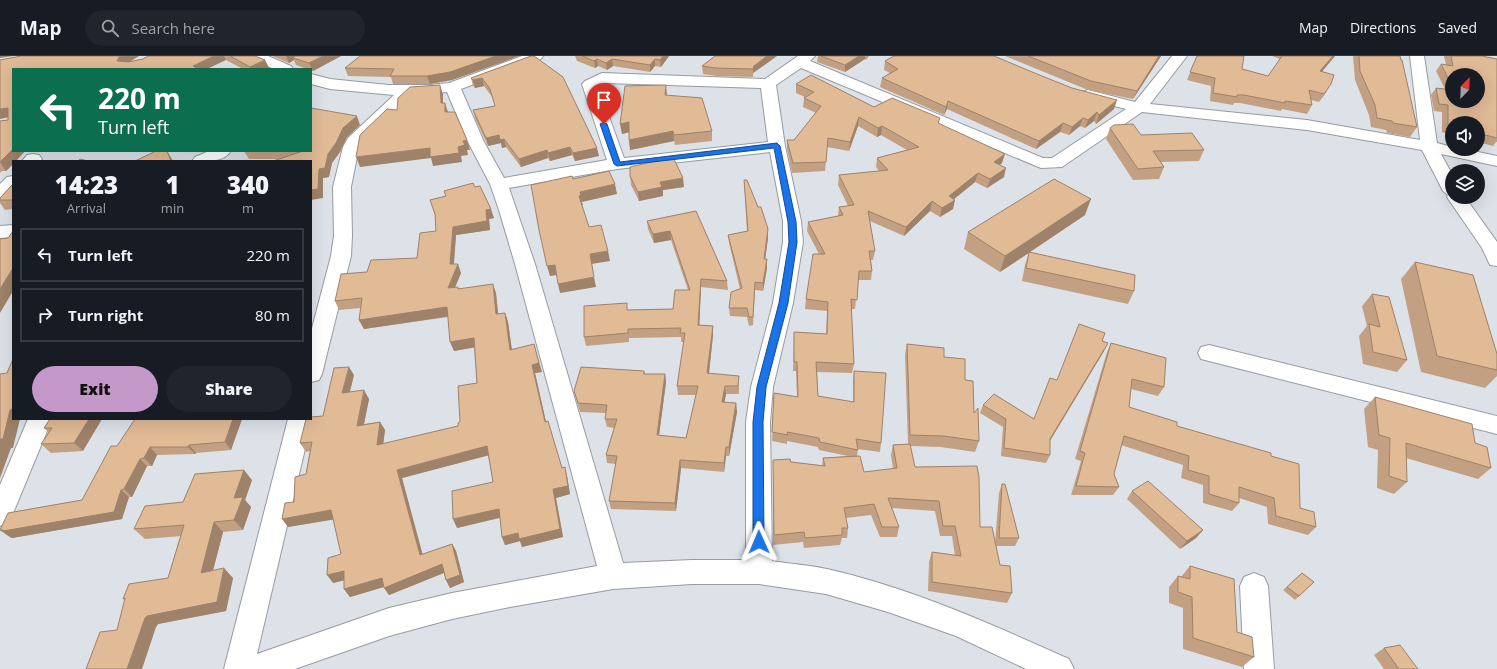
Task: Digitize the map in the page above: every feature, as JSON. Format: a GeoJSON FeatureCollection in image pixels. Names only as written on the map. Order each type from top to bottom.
{"type":"FeatureCollection","features":[{"type":"Feature","properties":{"kind":"street"},"geometry":{"type":"LineString","coordinates":[[256,56],[284,68]]}},
{"type":"Feature","properties":{"kind":"street"},"geometry":{"type":"LineString","coordinates":[[312,78],[330,84],[407,91],[430,90],[452,87],[514,60],[536,56]]}},
{"type":"Feature","properties":{"kind":"street"},"geometry":{"type":"LineString","coordinates":[[617,164],[590,84],[593,81],[602,78],[768,84],[804,59],[1041,163],[1048,164],[1056,163],[1138,108],[1180,56]]}},
{"type":"Feature","properties":{"kind":"street"},"geometry":{"type":"LineString","coordinates":[[1417,56],[1430,147],[1445,178]]}},
{"type":"Feature","properties":{"kind":"street"},"geometry":{"type":"LineString","coordinates":[[317,93],[330,84]]}},
{"type":"Feature","properties":{"kind":"street"},"geometry":{"type":"LineString","coordinates":[[759,572],[758,415],[762,387],[783,303],[793,242],[792,222],[777,146],[768,84]]}},
{"type":"Feature","properties":{"kind":"street"},"geometry":{"type":"LineString","coordinates":[[452,87],[476,142],[499,184],[525,264],[613,576]]}},
{"type":"Feature","properties":{"kind":"street"},"geometry":{"type":"LineString","coordinates":[[1073,90],[1096,98],[1138,108],[1311,125],[1497,161]]}},
{"type":"Feature","properties":{"kind":"street"},"geometry":{"type":"LineString","coordinates":[[312,370],[341,256],[343,236],[342,186],[351,147],[354,142],[407,91]]}},
{"type":"Feature","properties":{"kind":"street"},"geometry":{"type":"LineString","coordinates":[[499,184],[617,164],[777,146]]}},
{"type":"Feature","properties":{"kind":"street"},"geometry":{"type":"LineString","coordinates":[[203,160],[221,152]]}},
{"type":"Feature","properties":{"kind":"street"},"geometry":{"type":"LineString","coordinates":[[0,195],[12,182]]}},
{"type":"Feature","properties":{"kind":"street"},"geometry":{"type":"LineString","coordinates":[[1461,204],[1495,252]]}},
{"type":"Feature","properties":{"kind":"street"},"geometry":{"type":"LineString","coordinates":[[0,232],[12,231]]}},
{"type":"Feature","properties":{"kind":"street"},"geometry":{"type":"LineString","coordinates":[[1209,353],[1497,425]]}},
{"type":"Feature","properties":{"kind":"street"},"geometry":{"type":"LineString","coordinates":[[0,515],[40,420]]}},
{"type":"Feature","properties":{"kind":"street"},"geometry":{"type":"LineString","coordinates":[[239,669],[300,420]]}},
{"type":"Feature","properties":{"kind":"street"},"geometry":{"type":"LineString","coordinates":[[257,669],[389,622],[452,606],[502,596],[613,576],[692,572],[759,572],[826,581],[888,598],[962,625],[1059,669]]}},
{"type":"Feature","properties":{"kind":"street"},"geometry":{"type":"LineString","coordinates":[[1254,586],[1259,669]]}},
{"type":"Feature","properties":{"kind":"building"},"geometry":{"type":"Polygon","coordinates":[[[21,56],[121,56],[117,61],[128,62],[143,59],[148,56],[214,56],[193,66],[196,68],[12,68],[12,150],[0,162],[0,121],[8,120],[8,108],[0,109],[0,60],[21,56]]]}},
{"type":"Feature","properties":{"kind":"building"},"geometry":{"type":"Polygon","coordinates":[[[230,56],[255,56],[265,60],[250,67],[230,56]]]}},
{"type":"Feature","properties":{"kind":"building"},"geometry":{"type":"Polygon","coordinates":[[[295,56],[323,56],[309,63],[293,58],[295,56]]]}},
{"type":"Feature","properties":{"kind":"building"},"geometry":{"type":"Polygon","coordinates":[[[360,56],[496,56],[450,72],[427,76],[390,76],[394,69],[345,68],[360,56]]]}},
{"type":"Feature","properties":{"kind":"building"},"geometry":{"type":"Polygon","coordinates":[[[534,56],[563,77],[597,148],[573,153],[570,147],[548,153],[547,150],[519,159],[504,139],[500,140],[499,135],[486,138],[473,110],[495,106],[490,89],[482,78],[473,80],[471,78],[534,56]]]}},
{"type":"Feature","properties":{"kind":"building"},"geometry":{"type":"Polygon","coordinates":[[[582,56],[663,56],[660,60],[655,59],[650,65],[612,59],[606,63],[597,59],[594,61],[582,56]]]}},
{"type":"Feature","properties":{"kind":"building"},"geometry":{"type":"Polygon","coordinates":[[[715,56],[767,56],[754,66],[753,69],[702,66],[715,56]]]}},
{"type":"Feature","properties":{"kind":"building"},"geometry":{"type":"Polygon","coordinates":[[[821,56],[859,56],[845,65],[821,56]]]}},
{"type":"Feature","properties":{"kind":"building"},"geometry":{"type":"Polygon","coordinates":[[[894,56],[994,56],[1072,88],[1117,100],[1099,115],[1097,112],[1088,120],[1083,118],[1072,127],[1063,123],[1039,141],[948,101],[946,107],[882,78],[898,69],[885,61],[894,56]]]}},
{"type":"Feature","properties":{"kind":"building"},"geometry":{"type":"Polygon","coordinates":[[[1028,56],[1159,56],[1137,91],[1091,81],[1028,56]]]}},
{"type":"Feature","properties":{"kind":"building"},"geometry":{"type":"Polygon","coordinates":[[[1197,56],[1244,56],[1242,69],[1268,76],[1282,56],[1333,56],[1320,71],[1334,75],[1331,84],[1324,94],[1309,90],[1312,105],[1285,101],[1285,103],[1244,95],[1237,95],[1237,97],[1213,93],[1215,78],[1190,72],[1197,56]]]}},
{"type":"Feature","properties":{"kind":"building"},"geometry":{"type":"Polygon","coordinates":[[[1359,56],[1400,56],[1417,127],[1393,123],[1392,121],[1377,118],[1375,105],[1360,71],[1359,56]]]}},
{"type":"Feature","properties":{"kind":"building"},"geometry":{"type":"Polygon","coordinates":[[[1451,56],[1482,56],[1497,59],[1497,138],[1485,135],[1485,116],[1448,116],[1448,108],[1485,108],[1485,68],[1445,68],[1445,72],[1441,64],[1453,66],[1451,56]]]}},
{"type":"Feature","properties":{"kind":"building"},"geometry":{"type":"Polygon","coordinates":[[[811,75],[874,107],[892,98],[940,118],[938,123],[1005,154],[994,162],[1006,168],[990,179],[978,173],[949,196],[955,200],[942,208],[932,201],[906,227],[868,211],[875,251],[869,251],[872,271],[859,271],[857,300],[851,299],[854,364],[816,362],[818,396],[854,402],[854,371],[886,373],[881,443],[856,439],[858,450],[820,442],[819,438],[787,432],[788,435],[772,432],[774,393],[798,397],[797,362],[794,362],[794,332],[827,334],[828,302],[806,299],[813,254],[825,254],[808,222],[843,215],[839,207],[854,205],[839,175],[888,170],[877,158],[919,147],[882,126],[878,128],[859,117],[850,142],[828,138],[826,162],[793,163],[787,140],[794,140],[821,106],[804,98],[814,92],[796,84],[811,75]]]}},
{"type":"Feature","properties":{"kind":"building"},"geometry":{"type":"Polygon","coordinates":[[[440,85],[441,103],[445,103],[445,112],[455,112],[467,140],[463,141],[465,145],[458,147],[459,153],[430,157],[430,148],[356,157],[360,135],[387,109],[397,110],[398,98],[410,87],[440,85]]]}},
{"type":"Feature","properties":{"kind":"building"},"geometry":{"type":"Polygon","coordinates":[[[666,85],[665,95],[702,98],[712,131],[674,135],[673,131],[629,140],[629,122],[620,124],[625,86],[666,85]]]}},
{"type":"Feature","properties":{"kind":"building"},"geometry":{"type":"Polygon","coordinates":[[[1436,88],[1445,89],[1445,105],[1439,104],[1436,88]]]}},
{"type":"Feature","properties":{"kind":"building"},"geometry":{"type":"Polygon","coordinates":[[[312,108],[357,116],[343,128],[336,143],[328,154],[325,168],[319,169],[318,189],[312,190],[312,160],[276,160],[300,152],[312,152],[312,108]]]}},
{"type":"Feature","properties":{"kind":"building"},"geometry":{"type":"Polygon","coordinates":[[[1133,124],[1141,135],[1192,133],[1204,150],[1153,151],[1164,167],[1138,169],[1110,128],[1114,125],[1133,124]]]}},
{"type":"Feature","properties":{"kind":"building"},"geometry":{"type":"Polygon","coordinates":[[[154,152],[167,152],[171,160],[137,160],[154,152]]]}},
{"type":"Feature","properties":{"kind":"building"},"geometry":{"type":"Polygon","coordinates":[[[673,157],[683,178],[660,182],[662,187],[638,192],[630,176],[630,167],[673,157]]]}},
{"type":"Feature","properties":{"kind":"building"},"geometry":{"type":"Polygon","coordinates":[[[609,171],[615,184],[580,192],[581,195],[579,196],[589,227],[601,225],[608,251],[590,254],[594,277],[558,284],[555,265],[547,266],[531,185],[572,176],[573,179],[609,171]]]}},
{"type":"Feature","properties":{"kind":"building"},"geometry":{"type":"Polygon","coordinates":[[[1054,179],[1091,199],[1005,256],[968,232],[1054,179]]]}},
{"type":"Feature","properties":{"kind":"building"},"geometry":{"type":"Polygon","coordinates":[[[744,180],[747,180],[758,207],[761,207],[768,229],[764,259],[767,259],[763,283],[755,282],[753,317],[749,317],[747,308],[729,308],[731,292],[742,288],[728,235],[748,231],[744,180]]]}},
{"type":"Feature","properties":{"kind":"building"},"geometry":{"type":"Polygon","coordinates":[[[473,183],[475,187],[480,186],[491,209],[486,210],[487,221],[453,227],[450,264],[458,264],[448,288],[458,287],[458,289],[493,284],[496,314],[505,313],[510,350],[534,344],[539,363],[532,365],[545,422],[548,421],[562,468],[565,467],[568,486],[553,489],[560,529],[519,539],[518,533],[502,537],[499,509],[453,519],[452,491],[493,482],[487,446],[397,470],[420,555],[452,544],[460,575],[446,580],[442,564],[384,588],[382,578],[344,589],[344,571],[327,575],[328,558],[341,554],[331,510],[282,519],[285,503],[294,502],[295,477],[306,474],[312,442],[300,443],[306,420],[312,420],[312,417],[323,416],[334,368],[349,367],[342,393],[364,390],[357,426],[380,422],[377,445],[458,426],[458,423],[460,422],[458,386],[477,383],[474,338],[450,342],[447,307],[359,320],[362,298],[335,301],[341,274],[367,272],[371,260],[417,258],[420,233],[436,231],[435,214],[430,200],[446,196],[444,191],[473,183]]]}},
{"type":"Feature","properties":{"kind":"building"},"geometry":{"type":"Polygon","coordinates":[[[12,185],[12,200],[0,200],[0,198],[12,185]]]}},
{"type":"Feature","properties":{"kind":"building"},"geometry":{"type":"Polygon","coordinates":[[[696,211],[727,281],[701,279],[698,325],[713,326],[707,373],[739,376],[738,386],[725,386],[722,402],[736,403],[729,447],[726,447],[724,463],[680,460],[675,503],[609,501],[617,456],[606,455],[617,419],[605,419],[607,405],[578,403],[574,391],[581,367],[644,371],[644,374],[665,374],[657,435],[686,438],[698,386],[677,386],[685,333],[680,333],[681,328],[628,329],[628,333],[584,337],[584,306],[627,303],[627,310],[673,309],[675,290],[690,290],[670,231],[653,234],[647,221],[696,211]]]}},
{"type":"Feature","properties":{"kind":"building"},"geometry":{"type":"Polygon","coordinates":[[[12,232],[12,270],[0,289],[0,239],[8,238],[12,232]]]}},
{"type":"Feature","properties":{"kind":"building"},"geometry":{"type":"Polygon","coordinates":[[[1029,252],[1135,275],[1134,291],[1026,268],[1029,252]]]}},
{"type":"Feature","properties":{"kind":"building"},"geometry":{"type":"Polygon","coordinates":[[[1415,262],[1473,275],[1497,354],[1497,370],[1437,356],[1415,262]]]}},
{"type":"Feature","properties":{"kind":"building"},"geometry":{"type":"Polygon","coordinates":[[[1372,294],[1389,297],[1407,360],[1373,352],[1369,324],[1380,327],[1372,294]]]}},
{"type":"Feature","properties":{"kind":"building"},"geometry":{"type":"Polygon","coordinates":[[[1079,324],[1105,333],[1102,341],[1108,343],[1050,439],[1050,455],[1004,448],[1006,419],[983,405],[994,394],[1034,419],[1050,378],[1057,380],[1079,324]]]}},
{"type":"Feature","properties":{"kind":"building"},"geometry":{"type":"Polygon","coordinates":[[[1111,343],[1166,358],[1164,387],[1132,379],[1129,407],[1177,422],[1177,426],[1271,453],[1271,456],[1299,464],[1300,508],[1314,512],[1316,527],[1276,516],[1274,498],[1239,487],[1239,503],[1209,494],[1209,476],[1188,470],[1189,456],[1124,436],[1114,474],[1119,487],[1076,486],[1085,453],[1080,451],[1111,343]]]}},
{"type":"Feature","properties":{"kind":"building"},"geometry":{"type":"Polygon","coordinates":[[[907,344],[944,348],[944,357],[965,359],[965,380],[973,381],[974,413],[978,408],[979,441],[944,436],[910,435],[907,344]]]}},
{"type":"Feature","properties":{"kind":"building"},"geometry":{"type":"Polygon","coordinates":[[[12,361],[12,409],[10,410],[3,439],[0,439],[0,374],[7,373],[12,361]]]}},
{"type":"Feature","properties":{"kind":"building"},"geometry":{"type":"Polygon","coordinates":[[[1375,397],[1472,424],[1475,443],[1487,447],[1491,468],[1406,443],[1407,482],[1389,476],[1390,438],[1379,435],[1375,397]]]}},
{"type":"Feature","properties":{"kind":"building"},"geometry":{"type":"Polygon","coordinates":[[[49,420],[88,420],[74,443],[41,444],[52,428],[44,428],[49,420]]]}},
{"type":"Feature","properties":{"kind":"building"},"geometry":{"type":"Polygon","coordinates":[[[134,420],[233,420],[225,442],[189,445],[188,447],[150,447],[144,458],[140,459],[124,489],[121,490],[114,512],[3,531],[0,530],[8,513],[82,500],[111,446],[117,446],[134,420]]]}},
{"type":"Feature","properties":{"kind":"building"},"geometry":{"type":"Polygon","coordinates":[[[910,444],[915,467],[977,466],[979,477],[980,527],[992,527],[1000,565],[1010,566],[1012,593],[932,582],[932,552],[961,556],[955,526],[943,526],[939,501],[888,498],[899,527],[882,527],[874,504],[844,508],[848,528],[842,528],[842,535],[805,538],[804,532],[774,535],[773,460],[790,459],[791,462],[825,466],[823,458],[860,456],[864,472],[897,468],[893,445],[910,444]]]}},
{"type":"Feature","properties":{"kind":"building"},"geometry":{"type":"Polygon","coordinates":[[[244,470],[234,498],[243,497],[234,520],[214,522],[201,573],[224,568],[217,602],[147,616],[127,669],[86,669],[100,632],[117,630],[125,598],[123,599],[129,584],[168,578],[184,525],[134,529],[145,506],[183,502],[195,474],[244,470]]]}},
{"type":"Feature","properties":{"kind":"building"},"geometry":{"type":"Polygon","coordinates":[[[1148,481],[1203,530],[1187,541],[1132,491],[1148,481]]]}},
{"type":"Feature","properties":{"kind":"building"},"geometry":{"type":"Polygon","coordinates":[[[1002,484],[1005,484],[1019,538],[999,538],[1002,484]]]}},
{"type":"Feature","properties":{"kind":"building"},"geometry":{"type":"Polygon","coordinates":[[[1190,566],[1234,579],[1237,632],[1252,637],[1254,657],[1193,638],[1192,597],[1178,592],[1178,576],[1190,579],[1190,566]]]}},
{"type":"Feature","properties":{"kind":"building"},"geometry":{"type":"Polygon","coordinates":[[[1302,573],[1314,582],[1299,596],[1287,587],[1302,573]]]}},
{"type":"Feature","properties":{"kind":"building"},"geometry":{"type":"Polygon","coordinates":[[[1400,645],[1418,669],[1399,669],[1384,648],[1400,645]]]}},
{"type":"Feature","properties":{"kind":"route"},"geometry":{"type":"LineString","coordinates":[[604,124],[617,164],[777,146],[792,222],[793,242],[783,303],[762,387],[758,422],[759,542]]}}]}
